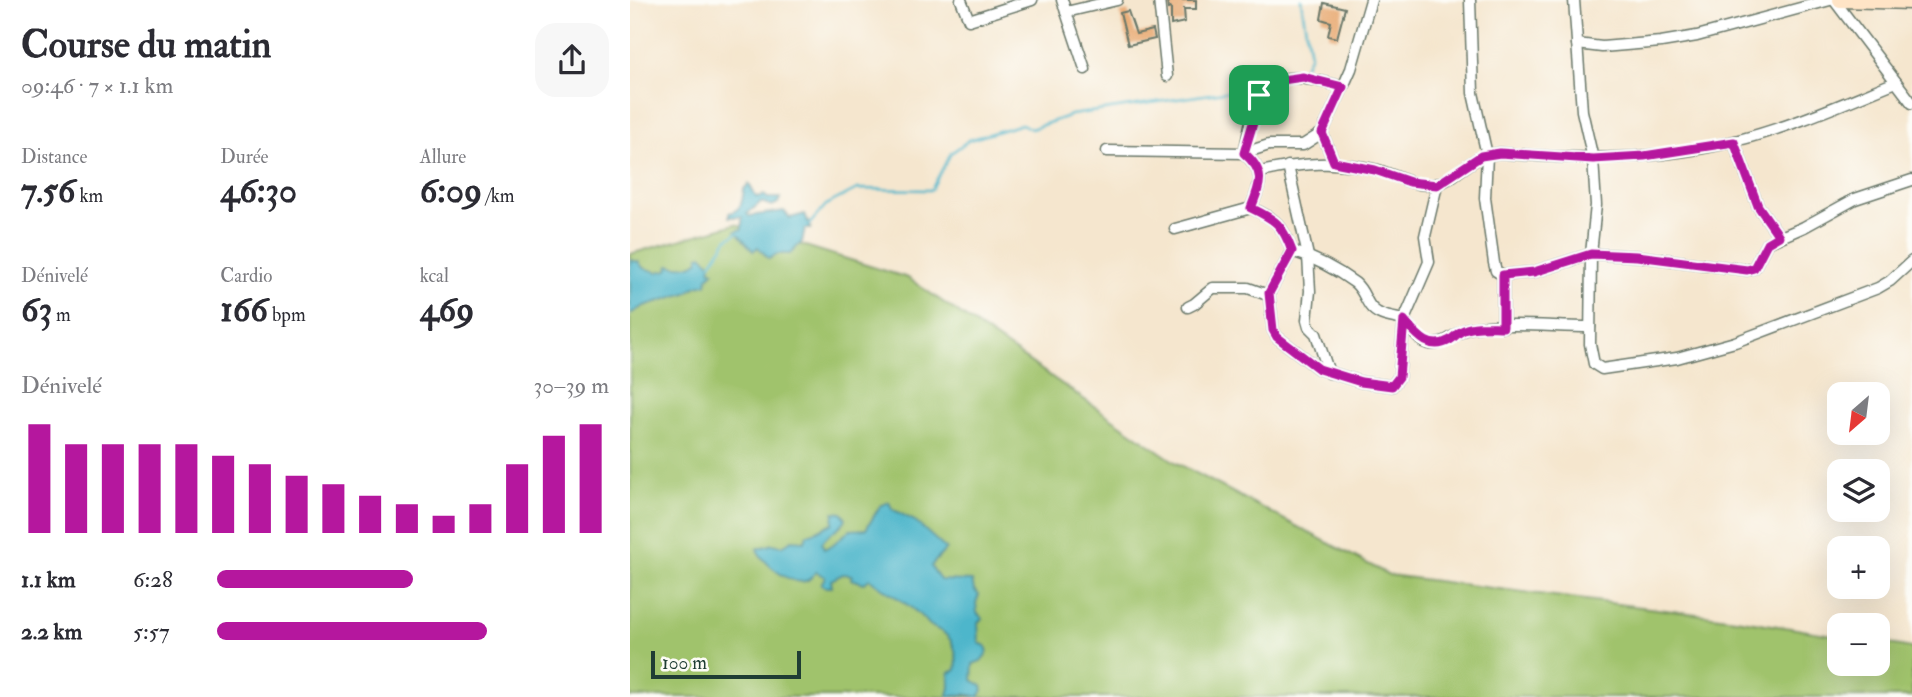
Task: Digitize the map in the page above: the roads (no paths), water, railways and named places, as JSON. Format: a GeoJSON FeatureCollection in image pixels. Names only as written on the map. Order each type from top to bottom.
{"type":"FeatureCollection","features":[{"type":"Feature","properties":{"kind":"street"},"geometry":{"type":"LineString","coordinates":[[961,0],[969,20],[1032,0]]}},
{"type":"Feature","properties":{"kind":"street"},"geometry":{"type":"LineString","coordinates":[[1062,0],[1084,69]]}},
{"type":"Feature","properties":{"kind":"street"},"geometry":{"type":"LineString","coordinates":[[1066,12],[1117,0]]}},
{"type":"Feature","properties":{"kind":"street"},"geometry":{"type":"LineString","coordinates":[[1159,0],[1167,76]]}},
{"type":"Feature","properties":{"kind":"street"},"geometry":{"type":"LineString","coordinates":[[1107,151],[1244,153],[1269,145],[1303,145],[1322,133],[1351,69],[1371,0]]}},
{"type":"Feature","properties":{"kind":"street"},"geometry":{"type":"LineString","coordinates":[[1470,0],[1473,93],[1486,155],[1485,198],[1494,263],[1496,271],[1503,275],[1534,272],[1591,254],[1637,256],[1747,270],[1754,268],[1767,243],[1779,236],[1804,227],[1855,199],[1912,180]]}},
{"type":"Feature","properties":{"kind":"street"},"geometry":{"type":"LineString","coordinates":[[1574,0],[1582,111],[1593,159],[1595,205],[1590,327],[1591,356],[1594,364],[1602,369],[1677,358],[1735,342],[1878,288],[1912,261]]}},
{"type":"Feature","properties":{"kind":"street"},"geometry":{"type":"LineString","coordinates":[[1577,44],[1602,47],[1661,43],[1832,0],[1912,103]]}},
{"type":"Feature","properties":{"kind":"street"},"geometry":{"type":"LineString","coordinates":[[1840,0],[1912,2]]}},
{"type":"Feature","properties":{"kind":"street"},"geometry":{"type":"LineString","coordinates":[[1244,153],[1259,95],[1267,86],[1282,80],[1303,77],[1343,87]]}},
{"type":"Feature","properties":{"kind":"street"},"geometry":{"type":"LineString","coordinates":[[1260,172],[1288,166],[1334,162],[1375,170],[1410,182],[1437,185],[1486,155],[1500,153],[1593,159],[1644,156],[1734,142],[1786,125],[1896,82]]}},
{"type":"Feature","properties":{"kind":"street"},"geometry":{"type":"LineString","coordinates":[[1322,133],[1334,162]]}},
{"type":"Feature","properties":{"kind":"street"},"geometry":{"type":"LineString","coordinates":[[1734,142],[1758,206],[1779,236]]}},
{"type":"Feature","properties":{"kind":"street"},"geometry":{"type":"LineString","coordinates":[[1244,153],[1260,172],[1259,188],[1251,208]]}},
{"type":"Feature","properties":{"kind":"street"},"geometry":{"type":"LineString","coordinates":[[1288,166],[1308,256],[1310,291],[1307,320],[1309,327],[1316,334],[1329,373]]}},
{"type":"Feature","properties":{"kind":"street"},"geometry":{"type":"LineString","coordinates":[[1175,229],[1251,208],[1276,219],[1286,234],[1292,251],[1269,293],[1273,330],[1277,337],[1319,369],[1361,382],[1392,386],[1399,377],[1404,320],[1429,262],[1425,236],[1437,185]]}},
{"type":"Feature","properties":{"kind":"street"},"geometry":{"type":"LineString","coordinates":[[1292,251],[1308,256],[1355,283],[1376,312],[1404,320],[1422,341],[1429,344],[1451,340],[1456,334],[1471,328],[1590,327]]}},
{"type":"Feature","properties":{"kind":"street"},"geometry":{"type":"LineString","coordinates":[[1503,275],[1503,327]]}},
{"type":"Feature","properties":{"kind":"street"},"geometry":{"type":"LineString","coordinates":[[1188,307],[1213,288],[1248,288],[1269,293]]}},
{"type":"Feature","properties":{"kind":"water"},"geometry":{"type":"Polygon","coordinates":[[[749,184],[756,197],[765,195],[767,198],[780,198],[778,203],[772,206],[761,202],[747,214],[749,216],[784,211],[790,218],[805,214],[811,229],[805,229],[802,242],[790,254],[777,254],[769,259],[758,247],[753,251],[736,231],[742,229],[742,217],[729,217],[729,213],[739,207],[744,189],[749,184]]]}},
{"type":"Feature","properties":{"kind":"water"},"geometry":{"type":"Polygon","coordinates":[[[702,255],[711,264],[710,270],[714,271],[708,277],[707,284],[644,306],[630,314],[630,260],[657,272],[668,270],[669,265],[693,264],[702,255]]]}},
{"type":"Feature","properties":{"kind":"water"},"geometry":{"type":"Polygon","coordinates":[[[889,502],[892,509],[915,521],[946,549],[931,566],[940,580],[972,581],[974,590],[979,595],[977,613],[983,619],[978,622],[979,643],[986,646],[988,652],[981,661],[973,664],[972,680],[982,686],[983,690],[979,697],[965,694],[949,697],[949,673],[956,670],[957,665],[951,641],[914,610],[870,579],[864,583],[851,579],[852,575],[843,574],[831,580],[832,587],[826,587],[821,584],[825,577],[816,572],[808,580],[794,580],[771,567],[757,549],[773,544],[782,546],[792,540],[805,541],[807,534],[833,523],[834,512],[842,513],[846,519],[822,543],[824,549],[850,530],[866,529],[880,506],[889,502]]]}},
{"type":"Feature","properties":{"kind":"waterway"},"geometry":{"type":"LineString","coordinates":[[1300,74],[1310,55],[1301,0]]}},
{"type":"Feature","properties":{"kind":"waterway"},"geometry":{"type":"LineString","coordinates":[[808,226],[826,205],[857,189],[931,190],[951,153],[969,140],[1022,124],[1031,129],[1071,115],[1237,90],[1264,81],[1274,74],[1283,74]]}},
{"type":"Feature","properties":{"kind":"waterway"},"geometry":{"type":"LineString","coordinates":[[711,264],[728,238],[739,232]]}}]}
